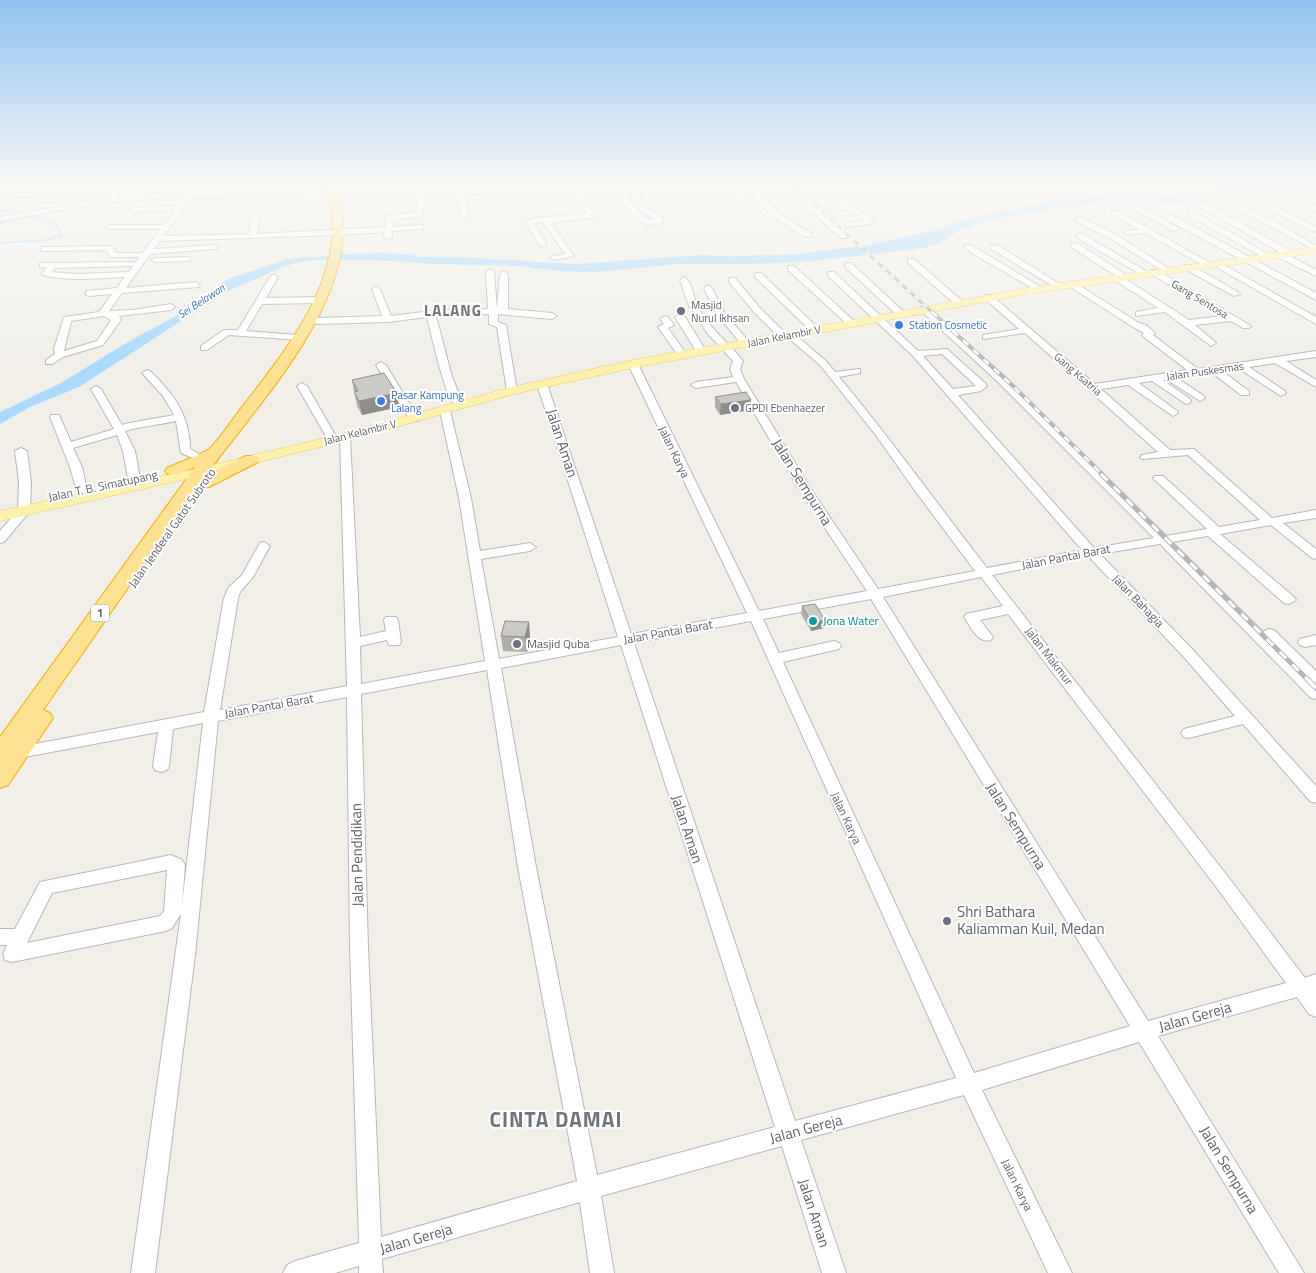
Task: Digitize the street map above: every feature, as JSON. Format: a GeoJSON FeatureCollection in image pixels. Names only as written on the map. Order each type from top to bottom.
{"type":"FeatureCollection","features":[{"type":"Feature","properties":{"kind":"highway","name":"1"},"geometry":{"type":"LineString","coordinates":[[339,270],[343,244]]}},
{"type":"Feature","properties":{"kind":"highway","name":"Jalan Jenderal Gatot Subroto"},"geometry":{"type":"LineString","coordinates":[[0,779],[10,753],[208,465],[272,377],[339,270]]}},
{"type":"Feature","properties":{"kind":"highway","name":"Jalan Jenderal Gatot Subroto"},"geometry":{"type":"LineString","coordinates":[[208,465],[232,444],[261,406],[317,322],[339,270]]}},
{"type":"Feature","properties":{"kind":"highway"},"geometry":{"type":"LineString","coordinates":[[232,444],[254,457]]}},
{"type":"Feature","properties":{"kind":"highway"},"geometry":{"type":"LineString","coordinates":[[173,471],[254,457]]}},
{"type":"Feature","properties":{"kind":"main road","name":"Jalan Kelambir V"},"geometry":{"type":"LineString","coordinates":[[208,465],[339,438],[542,384],[723,346],[1034,290],[1316,249]]}},
{"type":"Feature","properties":{"kind":"main road","name":"Jalan T. B. Simatupang"},"geometry":{"type":"LineString","coordinates":[[0,508],[24,507],[208,465]]}},
{"type":"Feature","properties":{"kind":"main road","name":"Jalan T. B. Simatupang"},"geometry":{"type":"LineString","coordinates":[[0,516],[80,490],[173,471]]}},
{"type":"Feature","properties":{"kind":"street"},"geometry":{"type":"LineString","coordinates":[[105,314],[118,291],[153,244]]}},
{"type":"Feature","properties":{"kind":"street"},"geometry":{"type":"LineString","coordinates":[[554,258],[570,256],[562,244]]}},
{"type":"Feature","properties":{"kind":"street"},"geometry":{"type":"LineString","coordinates":[[1098,244],[1155,272]]}},
{"type":"Feature","properties":{"kind":"street"},"geometry":{"type":"LineString","coordinates":[[1123,244],[1155,272]]}},
{"type":"Feature","properties":{"kind":"street"},"geometry":{"type":"LineString","coordinates":[[1173,244],[1316,321]]}},
{"type":"Feature","properties":{"kind":"street"},"geometry":{"type":"LineString","coordinates":[[1227,244],[1258,257],[1316,273]]}},
{"type":"Feature","properties":{"kind":"street"},"geometry":{"type":"LineString","coordinates":[[1230,244],[1258,257]]}},
{"type":"Feature","properties":{"kind":"street"},"geometry":{"type":"LineString","coordinates":[[1239,244],[1316,297]]}},
{"type":"Feature","properties":{"kind":"street"},"geometry":{"type":"LineString","coordinates":[[1244,244],[1289,289]]}},
{"type":"Feature","properties":{"kind":"street"},"geometry":{"type":"LineString","coordinates":[[1074,245],[1167,309],[1211,343]]}},
{"type":"Feature","properties":{"kind":"street"},"geometry":{"type":"LineString","coordinates":[[1234,246],[1258,257],[1316,290]]}},
{"type":"Feature","properties":{"kind":"street"},"geometry":{"type":"LineString","coordinates":[[43,265],[53,266],[142,258],[215,247]]}},
{"type":"Feature","properties":{"kind":"street"},"geometry":{"type":"LineString","coordinates":[[968,247],[1034,290]]}},
{"type":"Feature","properties":{"kind":"street"},"geometry":{"type":"LineString","coordinates":[[994,247],[1060,286]]}},
{"type":"Feature","properties":{"kind":"street"},"geometry":{"type":"LineString","coordinates":[[44,249],[109,248],[112,255],[142,258],[187,258]]}},
{"type":"Feature","properties":{"kind":"street"},"geometry":{"type":"LineString","coordinates":[[911,261],[959,303]]}},
{"type":"Feature","properties":{"kind":"street"},"geometry":{"type":"LineString","coordinates":[[848,265],[901,314]]}},
{"type":"Feature","properties":{"kind":"street"},"geometry":{"type":"LineString","coordinates":[[53,266],[48,270],[47,274],[70,276],[131,274]]}},
{"type":"Feature","properties":{"kind":"street"},"geometry":{"type":"LineString","coordinates":[[1188,267],[1237,294]]}},
{"type":"Feature","properties":{"kind":"street"},"geometry":{"type":"LineString","coordinates":[[791,268],[851,323]]}},
{"type":"Feature","properties":{"kind":"street"},"geometry":{"type":"LineString","coordinates":[[490,272],[494,324],[501,325],[512,391]]}},
{"type":"Feature","properties":{"kind":"street","name":"Gang Sentosa"},"geometry":{"type":"LineString","coordinates":[[1155,272],[1246,326]]}},
{"type":"Feature","properties":{"kind":"street"},"geometry":{"type":"LineString","coordinates":[[998,273],[1034,290]]}},
{"type":"Feature","properties":{"kind":"street"},"geometry":{"type":"LineString","coordinates":[[503,311],[504,274]]}},
{"type":"Feature","properties":{"kind":"street","name":"Jalan Bahagia"},"geometry":{"type":"LineString","coordinates":[[858,274],[833,276],[916,354],[1091,552],[1246,718],[1316,797]]}},
{"type":"Feature","properties":{"kind":"street"},"geometry":{"type":"LineString","coordinates":[[758,275],[814,330]]}},
{"type":"Feature","properties":{"kind":"street"},"geometry":{"type":"LineString","coordinates":[[241,332],[274,277]]}},
{"type":"Feature","properties":{"kind":"street","name":"Jalan Sempurna"},"geometry":{"type":"LineString","coordinates":[[684,280],[693,306],[723,346],[738,361],[735,369],[739,379],[803,486],[875,594],[983,773],[1292,1273]]}},
{"type":"Feature","properties":{"kind":"street","name":"Jalan Makmur"},"geometry":{"type":"LineString","coordinates":[[732,280],[759,313],[823,363],[879,432],[920,490],[1223,883],[1308,985],[1316,1008]]}},
{"type":"Feature","properties":{"kind":"street"},"geometry":{"type":"LineString","coordinates":[[1072,284],[1136,325],[1144,328],[1150,333],[1147,335],[1196,372]]}},
{"type":"Feature","properties":{"kind":"street"},"geometry":{"type":"LineString","coordinates":[[89,293],[196,285]]}},
{"type":"Feature","properties":{"kind":"street"},"geometry":{"type":"LineString","coordinates":[[708,288],[720,312],[745,343]]}},
{"type":"Feature","properties":{"kind":"street"},"geometry":{"type":"LineString","coordinates":[[376,289],[383,319],[383,332]]}},
{"type":"Feature","properties":{"kind":"street","name":"Gang Ksatria"},"geometry":{"type":"LineString","coordinates":[[988,298],[1028,330],[1166,453]]}},
{"type":"Feature","properties":{"kind":"street"},"geometry":{"type":"LineString","coordinates":[[259,301],[320,300]]}},
{"type":"Feature","properties":{"kind":"street"},"geometry":{"type":"LineString","coordinates":[[60,355],[59,349],[67,319],[171,307]]}},
{"type":"Feature","properties":{"kind":"street"},"geometry":{"type":"LineString","coordinates":[[924,309],[1002,380],[1106,482],[1316,679]]}},
{"type":"Feature","properties":{"kind":"street"},"geometry":{"type":"LineString","coordinates":[[1139,314],[1167,309]]}},
{"type":"Feature","properties":{"kind":"street"},"geometry":{"type":"LineString","coordinates":[[317,322],[492,311],[552,316]]}},
{"type":"Feature","properties":{"kind":"street"},"geometry":{"type":"LineString","coordinates":[[49,362],[60,355],[100,343],[116,320],[116,318],[105,314]]}},
{"type":"Feature","properties":{"kind":"street"},"geometry":{"type":"LineString","coordinates":[[431,314],[449,385],[474,556],[527,867],[589,1188],[602,1273]]}},
{"type":"Feature","properties":{"kind":"street"},"geometry":{"type":"LineString","coordinates":[[680,317],[701,351]]}},
{"type":"Feature","properties":{"kind":"street"},"geometry":{"type":"LineString","coordinates":[[1185,323],[1232,318]]}},
{"type":"Feature","properties":{"kind":"street"},"geometry":{"type":"LineString","coordinates":[[665,319],[669,325],[663,328],[682,355]]}},
{"type":"Feature","properties":{"kind":"street"},"geometry":{"type":"LineString","coordinates":[[986,337],[1028,330]]}},
{"type":"Feature","properties":{"kind":"street"},"geometry":{"type":"LineString","coordinates":[[204,348],[225,332],[298,338]]}},
{"type":"Feature","properties":{"kind":"street"},"geometry":{"type":"LineString","coordinates":[[916,354],[944,351],[982,386],[977,389],[949,393]]}},
{"type":"Feature","properties":{"kind":"street","name":"Jalan Puskesmas"},"geometry":{"type":"LineString","coordinates":[[1093,387],[1316,354]]}},
{"type":"Feature","properties":{"kind":"street"},"geometry":{"type":"LineString","coordinates":[[1303,356],[1316,363]]}},
{"type":"Feature","properties":{"kind":"street"},"geometry":{"type":"LineString","coordinates":[[1277,360],[1316,384]]}},
{"type":"Feature","properties":{"kind":"street","name":"Jalan Karya"},"geometry":{"type":"LineString","coordinates":[[633,364],[755,616],[969,1084],[1060,1273]]}},
{"type":"Feature","properties":{"kind":"street"},"geometry":{"type":"LineString","coordinates":[[381,365],[414,419]]}},
{"type":"Feature","properties":{"kind":"street"},"geometry":{"type":"LineString","coordinates":[[1241,366],[1281,393]]}},
{"type":"Feature","properties":{"kind":"street"},"geometry":{"type":"LineString","coordinates":[[1213,369],[1245,393]]}},
{"type":"Feature","properties":{"kind":"street"},"geometry":{"type":"LineString","coordinates":[[833,375],[857,371]]}},
{"type":"Feature","properties":{"kind":"street"},"geometry":{"type":"LineString","coordinates":[[147,373],[162,387],[181,416],[185,436],[185,451],[208,465]]}},
{"type":"Feature","properties":{"kind":"street"},"geometry":{"type":"LineString","coordinates":[[1168,376],[1200,398]]}},
{"type":"Feature","properties":{"kind":"street"},"geometry":{"type":"LineString","coordinates":[[1154,378],[1186,401]]}},
{"type":"Feature","properties":{"kind":"street"},"geometry":{"type":"LineString","coordinates":[[696,384],[739,379]]}},
{"type":"Feature","properties":{"kind":"street"},"geometry":{"type":"LineString","coordinates":[[1129,381],[1173,413]]}},
{"type":"Feature","properties":{"kind":"street","name":"Jalan Aman"},"geometry":{"type":"LineString","coordinates":[[542,384],[834,1273]]}},
{"type":"Feature","properties":{"kind":"street"},"geometry":{"type":"LineString","coordinates":[[302,386],[339,438]]}},
{"type":"Feature","properties":{"kind":"street"},"geometry":{"type":"LineString","coordinates":[[96,389],[120,430],[128,451],[134,478]]}},
{"type":"Feature","properties":{"kind":"street"},"geometry":{"type":"LineString","coordinates":[[67,446],[144,422],[150,424],[181,416]]}},
{"type":"Feature","properties":{"kind":"street"},"geometry":{"type":"LineString","coordinates":[[55,417],[76,467],[80,490]]}},
{"type":"Feature","properties":{"kind":"street","name":"Jalan Pendidikan"},"geometry":{"type":"LineString","coordinates":[[339,438],[353,643],[359,947],[370,1263]]}},
{"type":"Feature","properties":{"kind":"street"},"geometry":{"type":"LineString","coordinates":[[1146,457],[1190,451],[1272,522],[1316,555]]}},
{"type":"Feature","properties":{"kind":"street"},"geometry":{"type":"LineString","coordinates":[[0,539],[24,507],[21,452]]}},
{"type":"Feature","properties":{"kind":"street"},"geometry":{"type":"LineString","coordinates":[[1159,478],[1289,600]]}},
{"type":"Feature","properties":{"kind":"street","name":"Jalan Pantai Barat"},"geometry":{"type":"LineString","coordinates":[[10,753],[875,594],[1091,552],[1316,514]]}},
{"type":"Feature","properties":{"kind":"street"},"geometry":{"type":"LineString","coordinates":[[1166,539],[1316,694]]}},
{"type":"Feature","properties":{"kind":"street"},"geometry":{"type":"LineString","coordinates":[[143,1273],[186,955],[211,717],[231,598],[234,590],[247,577],[264,546]]}},
{"type":"Feature","properties":{"kind":"street"},"geometry":{"type":"LineString","coordinates":[[474,556],[530,547]]}},
{"type":"Feature","properties":{"kind":"street"},"geometry":{"type":"LineString","coordinates":[[986,637],[971,617],[1011,609]]}},
{"type":"Feature","properties":{"kind":"street"},"geometry":{"type":"LineString","coordinates":[[353,643],[394,638],[391,620]]}},
{"type":"Feature","properties":{"kind":"street"},"geometry":{"type":"LineString","coordinates":[[775,659],[834,646]]}},
{"type":"Feature","properties":{"kind":"street"},"geometry":{"type":"LineString","coordinates":[[1189,732],[1246,718]]}},
{"type":"Feature","properties":{"kind":"street"},"geometry":{"type":"LineString","coordinates":[[161,766],[166,725]]}},
{"type":"Feature","properties":{"kind":"street"},"geometry":{"type":"LineString","coordinates":[[171,862],[176,865],[173,914],[166,923],[12,954],[21,938],[44,891],[49,886],[171,862]]}},
{"type":"Feature","properties":{"kind":"street"},"geometry":{"type":"LineString","coordinates":[[0,937],[21,938]]}},
{"type":"Feature","properties":{"kind":"street","name":"Jalan Gereja"},"geometry":{"type":"LineString","coordinates":[[295,1273],[370,1263],[589,1188],[969,1084],[1144,1031],[1308,985]]}},
{"type":"Feature","properties":{"kind":"water","name":"Sei Belawan"},"geometry":{"type":"Polygon","coordinates":[[[889,244],[934,244],[923,248],[814,261],[750,264],[680,264],[595,272],[351,258],[304,261],[285,266],[226,292],[79,387],[30,407],[0,424],[0,412],[61,383],[131,340],[176,316],[182,307],[209,295],[229,283],[294,258],[351,255],[362,257],[457,257],[574,264],[702,255],[777,259],[889,244]]]}},
{"type":"Feature","properties":{"kind":"building"},"geometry":{"type":"Polygon","coordinates":[[[384,373],[397,393],[359,401],[354,392],[358,391],[352,380],[384,373]]]}},
{"type":"Feature","properties":{"kind":"building"},"geometry":{"type":"Polygon","coordinates":[[[746,392],[751,400],[721,404],[715,397],[746,392]]]}},
{"type":"Feature","properties":{"kind":"building"},"geometry":{"type":"Polygon","coordinates":[[[815,604],[825,620],[812,623],[802,606],[815,604]]]}},
{"type":"Feature","properties":{"kind":"building"},"geometry":{"type":"Polygon","coordinates":[[[505,621],[529,622],[525,637],[501,636],[505,621]]]}},
{"type":"Feature","properties":{"kind":"waterway","name":"Sei Belawan"},"geometry":{"type":"LineString","coordinates":[[736,259],[798,257],[884,244]]}},
{"type":"Feature","properties":{"kind":"waterway","name":"Sei Belawan"},"geometry":{"type":"LineString","coordinates":[[335,257],[412,257]]}},
{"type":"Feature","properties":{"kind":"waterway","name":"Sei Belawan"},"geometry":{"type":"LineString","coordinates":[[206,298],[232,281],[288,262]]}},
{"type":"Feature","properties":{"kind":"railway"},"geometry":{"type":"LineString","coordinates":[[858,244],[933,313]]}},
{"type":"Feature","properties":{"kind":"railway"},"geometry":{"type":"LineString","coordinates":[[932,312],[1014,387],[1103,475]]}},
{"type":"Feature","properties":{"kind":"railway"},"geometry":{"type":"LineString","coordinates":[[1101,474],[1309,681]]}},
{"type":"Feature","properties":{"kind":"railway"},"geometry":{"type":"LineString","coordinates":[[1309,681],[1316,688]]}},
{"type":"Feature","properties":{"kind":"place","name":"Masjid Nurul Ikhsan"},"geometry":{"type":"Point","coordinates":[681,311]}},
{"type":"Feature","properties":{"kind":"place","name":"Station Cosmetic"},"geometry":{"type":"Point","coordinates":[899,325]}},
{"type":"Feature","properties":{"kind":"place","name":"Pasar Kampung Lalang"},"geometry":{"type":"Point","coordinates":[381,401]}},
{"type":"Feature","properties":{"kind":"place","name":"GPDI Ebenhaezer"},"geometry":{"type":"Point","coordinates":[735,408]}},
{"type":"Feature","properties":{"kind":"place","name":"Jona Water"},"geometry":{"type":"Point","coordinates":[813,621]}},
{"type":"Feature","properties":{"kind":"place","name":"Masjid Quba"},"geometry":{"type":"Point","coordinates":[517,644]}},
{"type":"Feature","properties":{"kind":"place","name":"Shri Bathara Kaliamman Kuil, Medan"},"geometry":{"type":"Point","coordinates":[947,921]}},
{"type":"Feature","properties":{"kind":"district","name":"LALANG"},"geometry":{"type":"Point","coordinates":[453,311]}},
{"type":"Feature","properties":{"kind":"district","name":"CINTA DAMAI"},"geometry":{"type":"Point","coordinates":[556,1120]}}]}
